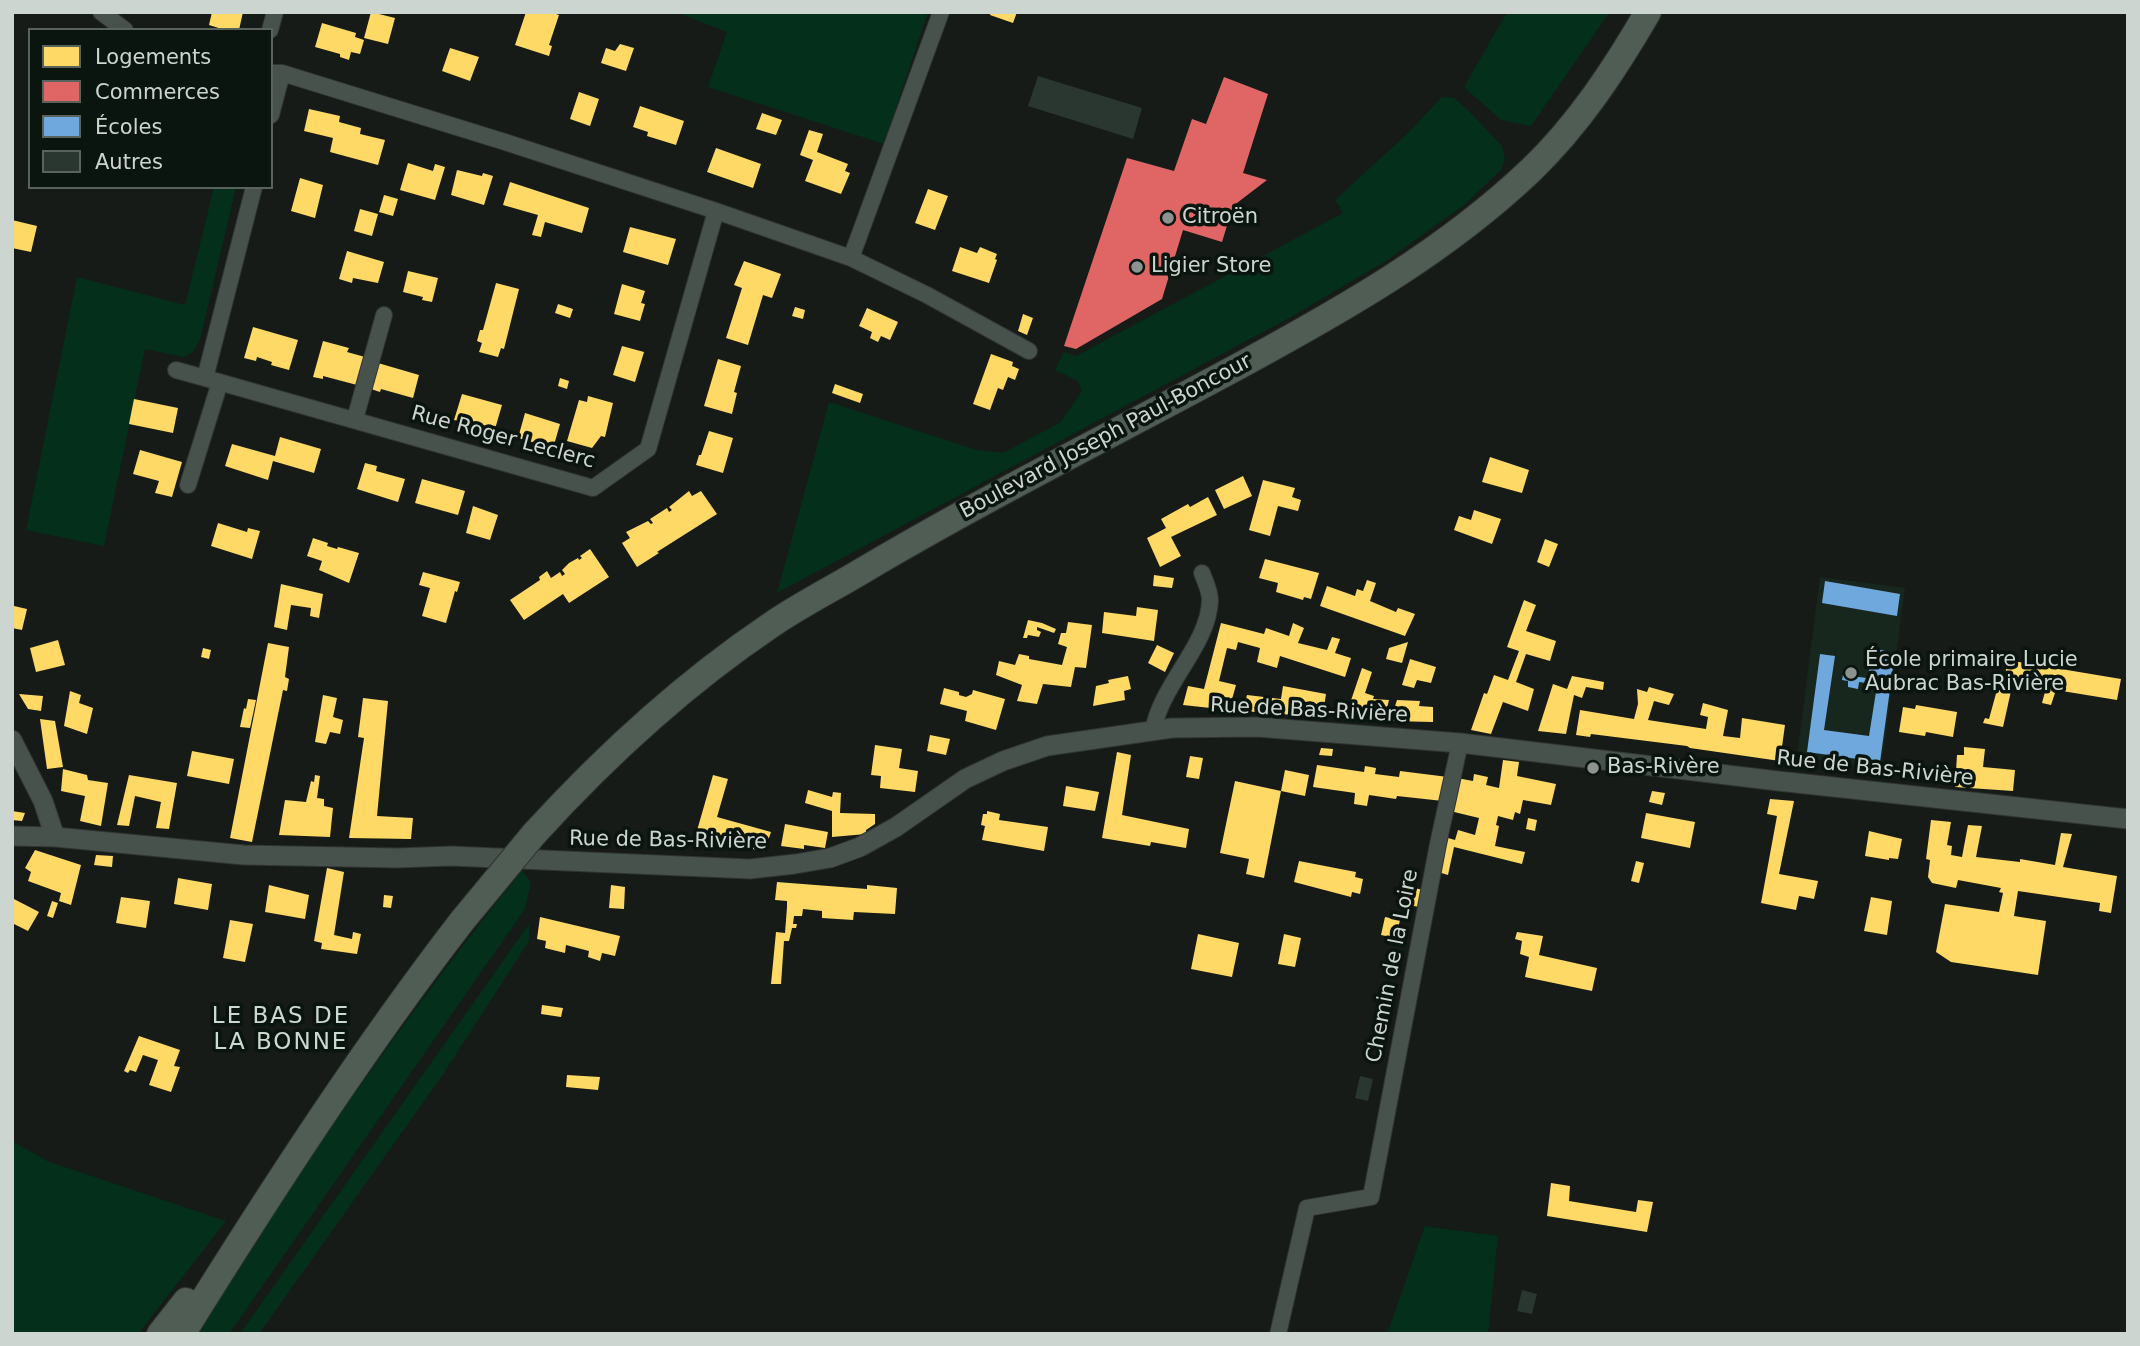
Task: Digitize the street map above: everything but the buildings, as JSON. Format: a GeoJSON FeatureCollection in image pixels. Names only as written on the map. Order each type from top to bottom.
{"type":"FeatureCollection","features":[{"type":"Feature","properties":{"kind":"main road","name":"Boulevard Joseph Paul-Boncour"},"geometry":{"type":"LineString","coordinates":[[261,1206],[462,920],[534,834],[620,744],[676,696],[772,624],[921,536],[1325,319],[1428,254],[1483,213],[1540,160],[1598,92],[1648,12]]}},
{"type":"Feature","properties":{"kind":"main road"},"geometry":{"type":"LineString","coordinates":[[160,1334],[261,1206]]}},
{"type":"Feature","properties":{"kind":"main road"},"geometry":{"type":"LineString","coordinates":[[182,1334],[261,1206]]}},
{"type":"Feature","properties":{"kind":"street"},"geometry":{"type":"LineString","coordinates":[[101,12],[122,28]]}},
{"type":"Feature","properties":{"kind":"street"},"geometry":{"type":"LineString","coordinates":[[851,258],[941,12]]}},
{"type":"Feature","properties":{"kind":"street"},"geometry":{"type":"LineString","coordinates":[[273,101],[277,73],[716,211],[851,258],[927,295],[1029,351]]}},
{"type":"Feature","properties":{"kind":"street"},"geometry":{"type":"LineString","coordinates":[[188,485],[213,380],[221,321],[254,189]]}},
{"type":"Feature","properties":{"kind":"street","name":"Rue Roger Leclerc"},"geometry":{"type":"LineString","coordinates":[[176,370],[593,488],[649,449],[716,211]]}},
{"type":"Feature","properties":{"kind":"street"},"geometry":{"type":"LineString","coordinates":[[355,419],[384,315]]}},
{"type":"Feature","properties":{"kind":"street"},"geometry":{"type":"LineString","coordinates":[[1153,731],[1156,712],[1207,623],[1210,597],[1202,573]]}},
{"type":"Feature","properties":{"kind":"street","name":"Rue de Bas-Rivière"},"geometry":{"type":"LineString","coordinates":[[12,836],[55,837],[244,855],[452,856],[750,869],[830,858],[860,847],[896,827],[965,779],[1003,761],[1047,746],[1172,729],[1256,727],[1460,743],[2128,819]]}},
{"type":"Feature","properties":{"kind":"street"},"geometry":{"type":"LineString","coordinates":[[12,740],[43,801],[55,837]]}},
{"type":"Feature","properties":{"kind":"street","name":"Chemin de la Loire"},"geometry":{"type":"LineString","coordinates":[[1278,1334],[1307,1208],[1371,1197],[1438,844],[1460,743]]}},
{"type":"Feature","properties":{"kind":"shaded area","name":"École primaire Lucie Aubrac Bas-Rivière"},"geometry":{"type":"Polygon","coordinates":[[[1820,577],[1905,588],[1881,769],[1797,757],[1820,577]]]}},
{"type":"Feature","properties":{"kind":"green space"},"geometry":{"type":"Polygon","coordinates":[[[676,12],[928,12],[884,144],[708,87],[727,32],[676,12]]]}},
{"type":"Feature","properties":{"kind":"green space"},"geometry":{"type":"Polygon","coordinates":[[[1507,12],[1609,13],[1531,126],[1501,120],[1464,87],[1507,12]]]}},
{"type":"Feature","properties":{"kind":"green space"},"geometry":{"type":"Polygon","coordinates":[[[1442,97],[1454,98],[1468,110],[1502,146],[1505,159],[1501,170],[1464,205],[1386,261],[1291,317],[777,593],[829,402],[977,450],[1003,453],[1061,422],[1082,391],[1078,381],[1055,370],[1064,352],[1076,356],[1343,213],[1335,200],[1408,133],[1442,97]]]}},
{"type":"Feature","properties":{"kind":"green space"},"geometry":{"type":"Polygon","coordinates":[[[214,189],[236,189],[200,340],[193,352],[184,357],[145,349],[104,546],[26,530],[77,277],[185,305],[214,189]]]}},
{"type":"Feature","properties":{"kind":"green space"},"geometry":{"type":"Polygon","coordinates":[[[522,871],[531,882],[525,909],[229,1334],[192,1334],[393,1040],[522,871]]]}},
{"type":"Feature","properties":{"kind":"green space"},"geometry":{"type":"Polygon","coordinates":[[[529,924],[529,941],[442,1076],[259,1334],[240,1334],[529,924]]]}},
{"type":"Feature","properties":{"kind":"green space"},"geometry":{"type":"Polygon","coordinates":[[[12,1141],[47,1161],[226,1221],[138,1334],[12,1334],[12,1141]]]}},
{"type":"Feature","properties":{"kind":"green space"},"geometry":{"type":"Polygon","coordinates":[[[1425,1226],[1498,1236],[1488,1334],[1387,1334],[1425,1226]]]}},
{"type":"Feature","properties":{"kind":"place","name":"Citroën"},"geometry":{"type":"Point","coordinates":[1168,218]}},
{"type":"Feature","properties":{"kind":"place","name":"Ligier Store"},"geometry":{"type":"Point","coordinates":[1137,267]}},
{"type":"Feature","properties":{"kind":"place","name":"École primaire Lucie Aubrac Bas-Rivière"},"geometry":{"type":"Point","coordinates":[1851,673]}},
{"type":"Feature","properties":{"kind":"place","name":"Bas-Rivère"},"geometry":{"type":"Point","coordinates":[1593,768]}},
{"type":"Feature","properties":{"kind":"district","name":"LE BAS DE LA BONNE"},"geometry":{"type":"Point","coordinates":[281,1030]}}]}
